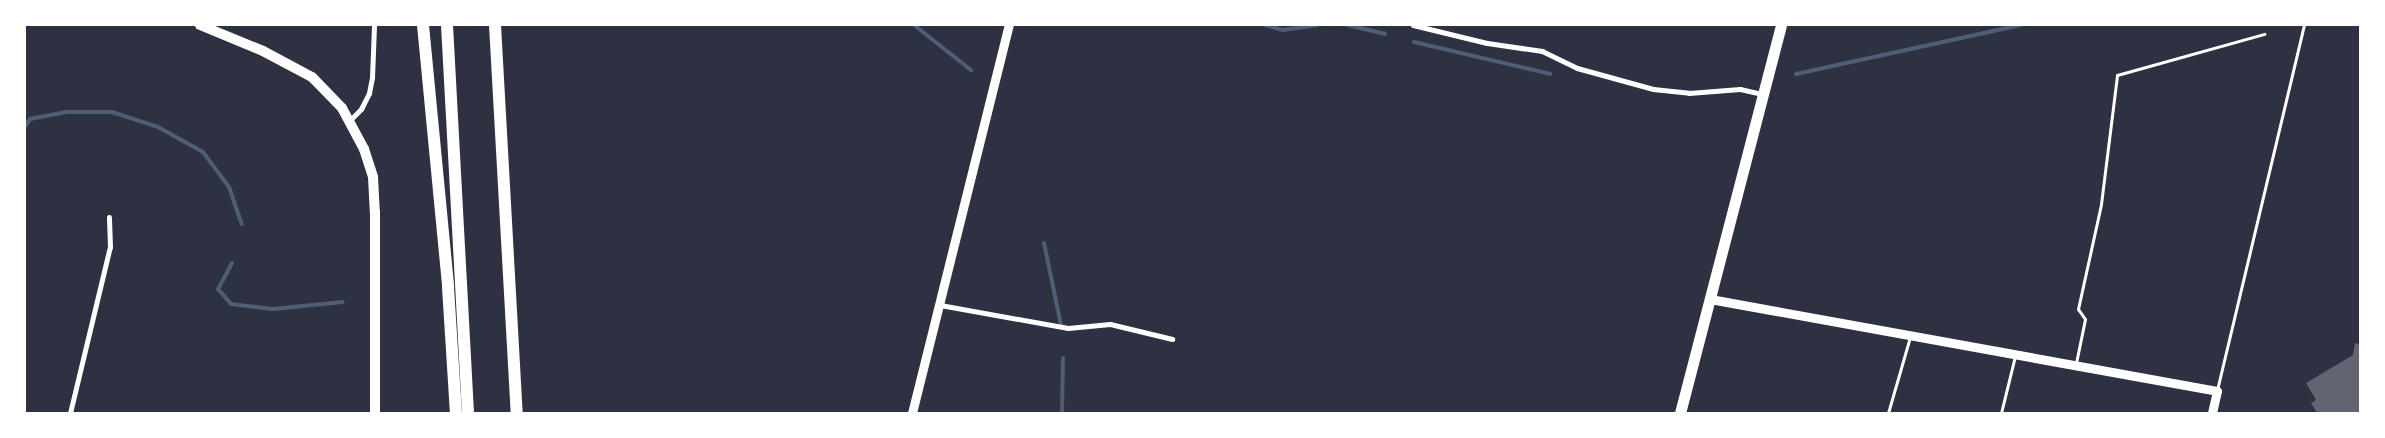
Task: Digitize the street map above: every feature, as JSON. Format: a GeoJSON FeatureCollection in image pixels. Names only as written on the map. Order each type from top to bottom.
{"type":"FeatureCollection","features":[{"type":"Feature","properties":{"kind":"highway"},"geometry":{"type":"LineString","coordinates":[[423,25],[448,287],[456,413]]}},
{"type":"Feature","properties":{"kind":"highway"},"geometry":{"type":"LineString","coordinates":[[447,25],[468,413]]}},
{"type":"Feature","properties":{"kind":"highway"},"geometry":{"type":"LineString","coordinates":[[495,25],[517,413]]}},
{"type":"Feature","properties":{"kind":"main road"},"geometry":{"type":"LineString","coordinates":[[200,25],[270,54],[306,73],[328,91],[350,120],[364,149],[373,177],[375,212],[374,413]]}},
{"type":"Feature","properties":{"kind":"main road"},"geometry":{"type":"LineString","coordinates":[[1680,413],[1781,25]]}},
{"type":"Feature","properties":{"kind":"street"},"geometry":{"type":"LineString","coordinates":[[350,120],[361,109],[369,93],[372,78],[374,25]]}},
{"type":"Feature","properties":{"kind":"street"},"geometry":{"type":"LineString","coordinates":[[912,413],[1009,25]]}},
{"type":"Feature","properties":{"kind":"street"},"geometry":{"type":"LineString","coordinates":[[1413,25],[1487,43],[1542,51],[1577,68],[1653,88],[1689,93],[1740,89],[1763,94]]}},
{"type":"Feature","properties":{"kind":"street"},"geometry":{"type":"LineString","coordinates":[[70,413],[110,247],[109,217]]}},
{"type":"Feature","properties":{"kind":"street"},"geometry":{"type":"LineString","coordinates":[[1710,299],[1910,337],[2217,391],[2212,413]]}},
{"type":"Feature","properties":{"kind":"street"},"geometry":{"type":"LineString","coordinates":[[940,305],[1068,328],[1110,324],[1172,339]]}},
{"type":"Feature","properties":{"kind":"lane"},"geometry":{"type":"LineString","coordinates":[[2217,391],[2304,25]]}},
{"type":"Feature","properties":{"kind":"lane"},"geometry":{"type":"LineString","coordinates":[[2076,366],[2085,319],[2078,309],[2101,204],[2117,75],[2264,34]]}},
{"type":"Feature","properties":{"kind":"lane"},"geometry":{"type":"LineString","coordinates":[[1888,413],[1910,337]]}},
{"type":"Feature","properties":{"kind":"lane"},"geometry":{"type":"LineString","coordinates":[[2001,413],[2015,355]]}},
{"type":"Feature","properties":{"kind":"building"},"geometry":{"type":"Polygon","coordinates":[[[2355,343],[2360,345],[2360,413],[2317,413],[2311,403],[2316,400],[2306,383],[2353,355],[2355,343]]]}},
{"type":"Feature","properties":{"kind":"waterway"},"geometry":{"type":"LineString","coordinates":[[914,25],[971,70]]}},
{"type":"Feature","properties":{"kind":"waterway"},"geometry":{"type":"LineString","coordinates":[[1265,25],[1283,30],[1317,25]]}},
{"type":"Feature","properties":{"kind":"waterway"},"geometry":{"type":"LineString","coordinates":[[1347,25],[1385,34]]}},
{"type":"Feature","properties":{"kind":"waterway"},"geometry":{"type":"LineString","coordinates":[[1796,74],[2021,25]]}},
{"type":"Feature","properties":{"kind":"waterway"},"geometry":{"type":"LineString","coordinates":[[1414,42],[1550,74]]}},
{"type":"Feature","properties":{"kind":"waterway"},"geometry":{"type":"LineString","coordinates":[[25,127],[30,119],[66,112],[112,112],[158,127],[203,152],[229,187],[242,224]]}},
{"type":"Feature","properties":{"kind":"waterway"},"geometry":{"type":"LineString","coordinates":[[1044,243],[1061,325]]}},
{"type":"Feature","properties":{"kind":"waterway"},"geometry":{"type":"LineString","coordinates":[[232,263],[218,289],[231,304],[273,309],[343,302]]}},
{"type":"Feature","properties":{"kind":"waterway"},"geometry":{"type":"LineString","coordinates":[[1062,413],[1063,358]]}}]}
